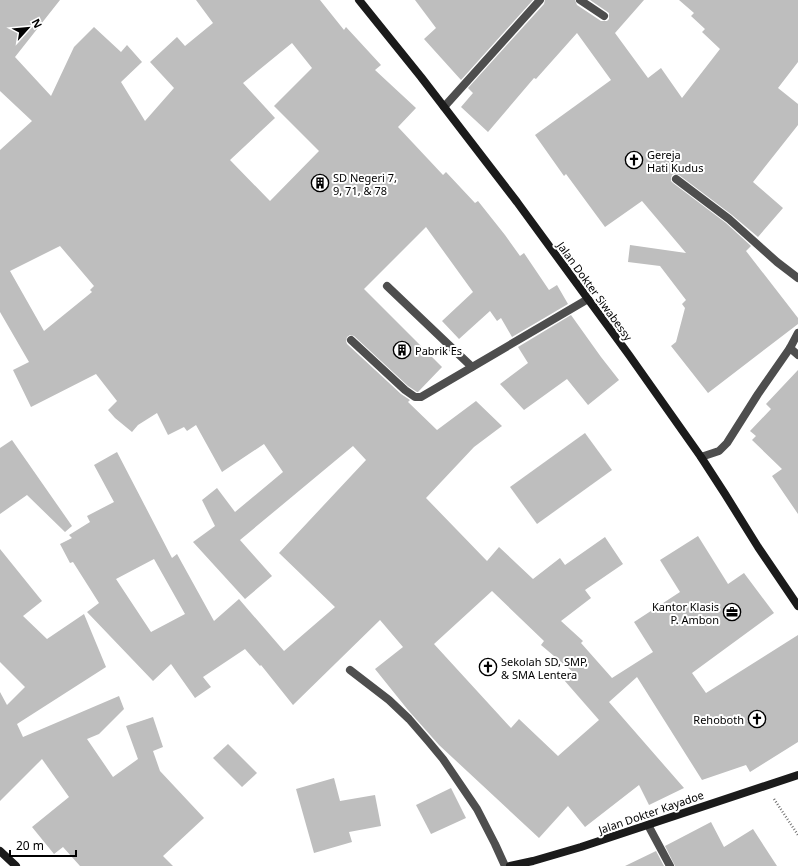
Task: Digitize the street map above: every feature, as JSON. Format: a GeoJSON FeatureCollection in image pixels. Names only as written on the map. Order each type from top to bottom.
{"type":"FeatureCollection","features":[{"type":"Feature","properties":{"kind":"main road","name":"Jalan Dokter Siwabessy"},"geometry":{"type":"LineString","coordinates":[[359,0],[517,202],[588,299],[701,457],[758,547],[798,606]]}},
{"type":"Feature","properties":{"kind":"main road","name":"Jalan Dokter Kayadoe"},"geometry":{"type":"LineString","coordinates":[[510,866],[581,847],[798,775]]}},
{"type":"Feature","properties":{"kind":"main road"},"geometry":{"type":"LineString","coordinates":[[0,852],[16,866]]}},
{"type":"Feature","properties":{"kind":"street"},"geometry":{"type":"LineString","coordinates":[[444,107],[540,0]]}},
{"type":"Feature","properties":{"kind":"street"},"geometry":{"type":"LineString","coordinates":[[580,0],[604,16]]}},
{"type":"Feature","properties":{"kind":"street"},"geometry":{"type":"LineString","coordinates":[[676,179],[729,219],[777,262],[798,278]]}},
{"type":"Feature","properties":{"kind":"street"},"geometry":{"type":"LineString","coordinates":[[387,286],[472,367]]}},
{"type":"Feature","properties":{"kind":"street"},"geometry":{"type":"LineString","coordinates":[[351,340],[405,390],[415,397],[421,397],[588,299]]}},
{"type":"Feature","properties":{"kind":"street"},"geometry":{"type":"LineString","coordinates":[[701,457],[718,451],[727,443],[758,394],[790,348],[798,333]]}},
{"type":"Feature","properties":{"kind":"street"},"geometry":{"type":"LineString","coordinates":[[790,348],[798,354]]}},
{"type":"Feature","properties":{"kind":"street"},"geometry":{"type":"LineString","coordinates":[[350,670],[409,719],[443,759],[477,809],[505,866]]}},
{"type":"Feature","properties":{"kind":"street"},"geometry":{"type":"LineString","coordinates":[[648,825],[670,866]]}},
{"type":"Feature","properties":{"kind":"path"},"geometry":{"type":"LineString","coordinates":[[765,786],[798,835]]}},
{"type":"Feature","properties":{"kind":"building"},"geometry":{"type":"Polygon","coordinates":[[[0,0],[60,0],[15,57],[51,96],[74,47],[94,27],[121,52],[127,45],[142,62],[121,82],[145,121],[174,88],[150,62],[177,37],[185,46],[213,23],[196,0],[320,0],[344,30],[346,27],[381,65],[375,70],[416,108],[398,127],[443,175],[446,172],[475,203],[478,201],[520,256],[524,253],[549,290],[557,285],[568,304],[512,337],[501,318],[497,321],[490,311],[459,339],[442,321],[473,292],[426,227],[364,289],[442,367],[417,392],[408,386],[354,336],[350,335],[347,337],[347,344],[401,394],[410,400],[408,402],[437,430],[476,401],[502,426],[474,447],[426,498],[487,561],[499,547],[533,579],[560,558],[565,565],[605,537],[623,564],[585,590],[591,598],[561,621],[583,641],[581,643],[612,678],[653,652],[634,622],[680,592],[660,560],[698,536],[728,584],[744,573],[774,613],[692,673],[706,693],[798,635],[798,742],[750,772],[746,765],[702,780],[637,677],[609,702],[684,788],[649,805],[639,785],[585,827],[568,806],[539,838],[439,745],[375,669],[403,647],[380,620],[293,705],[261,665],[260,666],[245,649],[203,677],[211,687],[195,698],[171,664],[153,681],[87,612],[99,603],[73,562],[70,563],[60,544],[72,538],[69,535],[90,522],[87,516],[114,502],[94,465],[117,452],[172,558],[177,554],[214,621],[239,599],[284,651],[335,607],[279,553],[366,460],[353,446],[240,540],[272,576],[245,599],[193,542],[215,526],[202,500],[217,488],[235,512],[283,472],[264,444],[222,472],[196,425],[187,431],[184,427],[168,435],[157,413],[138,425],[132,432],[108,410],[117,401],[96,374],[31,407],[13,370],[29,362],[0,312],[0,150],[32,121],[0,91],[0,0]],[[292,43],[243,83],[275,118],[230,160],[270,201],[319,151],[274,106],[312,68],[292,43]],[[60,246],[10,271],[44,331],[92,292],[90,290],[94,286],[60,246]],[[154,559],[116,579],[151,632],[185,614],[154,559]],[[492,591],[434,644],[511,728],[519,719],[558,756],[599,720],[564,680],[573,672],[541,645],[544,641],[492,591]]]}},
{"type":"Feature","properties":{"kind":"building"},"geometry":{"type":"Polygon","coordinates":[[[415,0],[533,0],[461,80],[424,39],[436,28],[415,0]]]}},
{"type":"Feature","properties":{"kind":"building"},"geometry":{"type":"Polygon","coordinates":[[[545,0],[575,0],[577,5],[601,21],[607,21],[609,19],[609,13],[590,0],[644,0],[615,33],[648,78],[661,68],[682,98],[720,49],[702,32],[705,29],[691,16],[694,13],[679,0],[798,0],[798,62],[778,88],[798,104],[798,125],[753,182],[783,208],[758,237],[732,215],[679,175],[674,174],[671,178],[673,183],[726,223],[751,246],[746,251],[798,318],[798,324],[708,393],[671,346],[676,342],[685,308],[682,304],[686,300],[660,266],[628,262],[630,245],[686,253],[642,201],[605,227],[566,174],[564,176],[535,135],[611,80],[577,33],[536,79],[534,78],[488,132],[461,107],[473,93],[468,88],[544,4],[545,0]]]}},
{"type":"Feature","properties":{"kind":"building"},"geometry":{"type":"Polygon","coordinates":[[[571,315],[619,380],[588,405],[567,379],[524,410],[500,384],[528,363],[518,347],[571,315]]]}},
{"type":"Feature","properties":{"kind":"building"},"geometry":{"type":"Polygon","coordinates":[[[798,370],[798,514],[772,476],[782,469],[752,440],[756,436],[750,431],[771,409],[766,404],[798,370]]]}},
{"type":"Feature","properties":{"kind":"building"},"geometry":{"type":"Polygon","coordinates":[[[585,433],[612,470],[537,524],[510,487],[585,433]]]}},
{"type":"Feature","properties":{"kind":"building"},"geometry":{"type":"Polygon","coordinates":[[[12,440],[72,526],[65,532],[27,495],[0,514],[0,448],[12,440]]]}},
{"type":"Feature","properties":{"kind":"building"},"geometry":{"type":"Polygon","coordinates":[[[0,549],[42,601],[23,616],[47,639],[84,614],[106,667],[17,724],[23,737],[119,696],[124,709],[99,734],[87,739],[113,777],[138,759],[126,726],[153,717],[163,747],[153,751],[160,771],[204,818],[163,856],[173,866],[80,866],[63,847],[54,854],[32,827],[69,797],[42,759],[0,801],[0,692],[7,705],[25,687],[0,662],[0,549]]]}},
{"type":"Feature","properties":{"kind":"building"},"geometry":{"type":"Polygon","coordinates":[[[228,744],[257,773],[242,787],[213,758],[228,744]]]}},
{"type":"Feature","properties":{"kind":"building"},"geometry":{"type":"Polygon","coordinates":[[[334,778],[340,801],[375,795],[381,826],[349,832],[352,842],[314,853],[296,789],[334,778]]]}},
{"type":"Feature","properties":{"kind":"building"},"geometry":{"type":"Polygon","coordinates":[[[451,788],[466,818],[431,834],[416,805],[451,788]]]}},
{"type":"Feature","properties":{"kind":"building"},"geometry":{"type":"Polygon","coordinates":[[[711,822],[724,847],[753,829],[777,866],[675,866],[665,846],[711,822]]]}},
{"type":"Feature","properties":{"kind":"building"},"geometry":{"type":"Polygon","coordinates":[[[656,851],[664,866],[625,866],[656,851]]]}},
{"type":"Feature","properties":{"kind":"place","name":"Gereja Hati Kudus"},"geometry":{"type":"Point","coordinates":[634,160]}},
{"type":"Feature","properties":{"kind":"place","name":"SD Negeri 7, 9, 71, & 78"},"geometry":{"type":"Point","coordinates":[320,183]}},
{"type":"Feature","properties":{"kind":"place","name":"Pabrik Es"},"geometry":{"type":"Point","coordinates":[402,350]}},
{"type":"Feature","properties":{"kind":"place","name":"Kantor Klasis P. Ambon"},"geometry":{"type":"Point","coordinates":[732,612]}},
{"type":"Feature","properties":{"kind":"place","name":"Sekolah SD, SMP, & SMA Lentera"},"geometry":{"type":"Point","coordinates":[488,667]}},
{"type":"Feature","properties":{"kind":"place","name":"Rehoboth"},"geometry":{"type":"Point","coordinates":[757,719]}}]}
